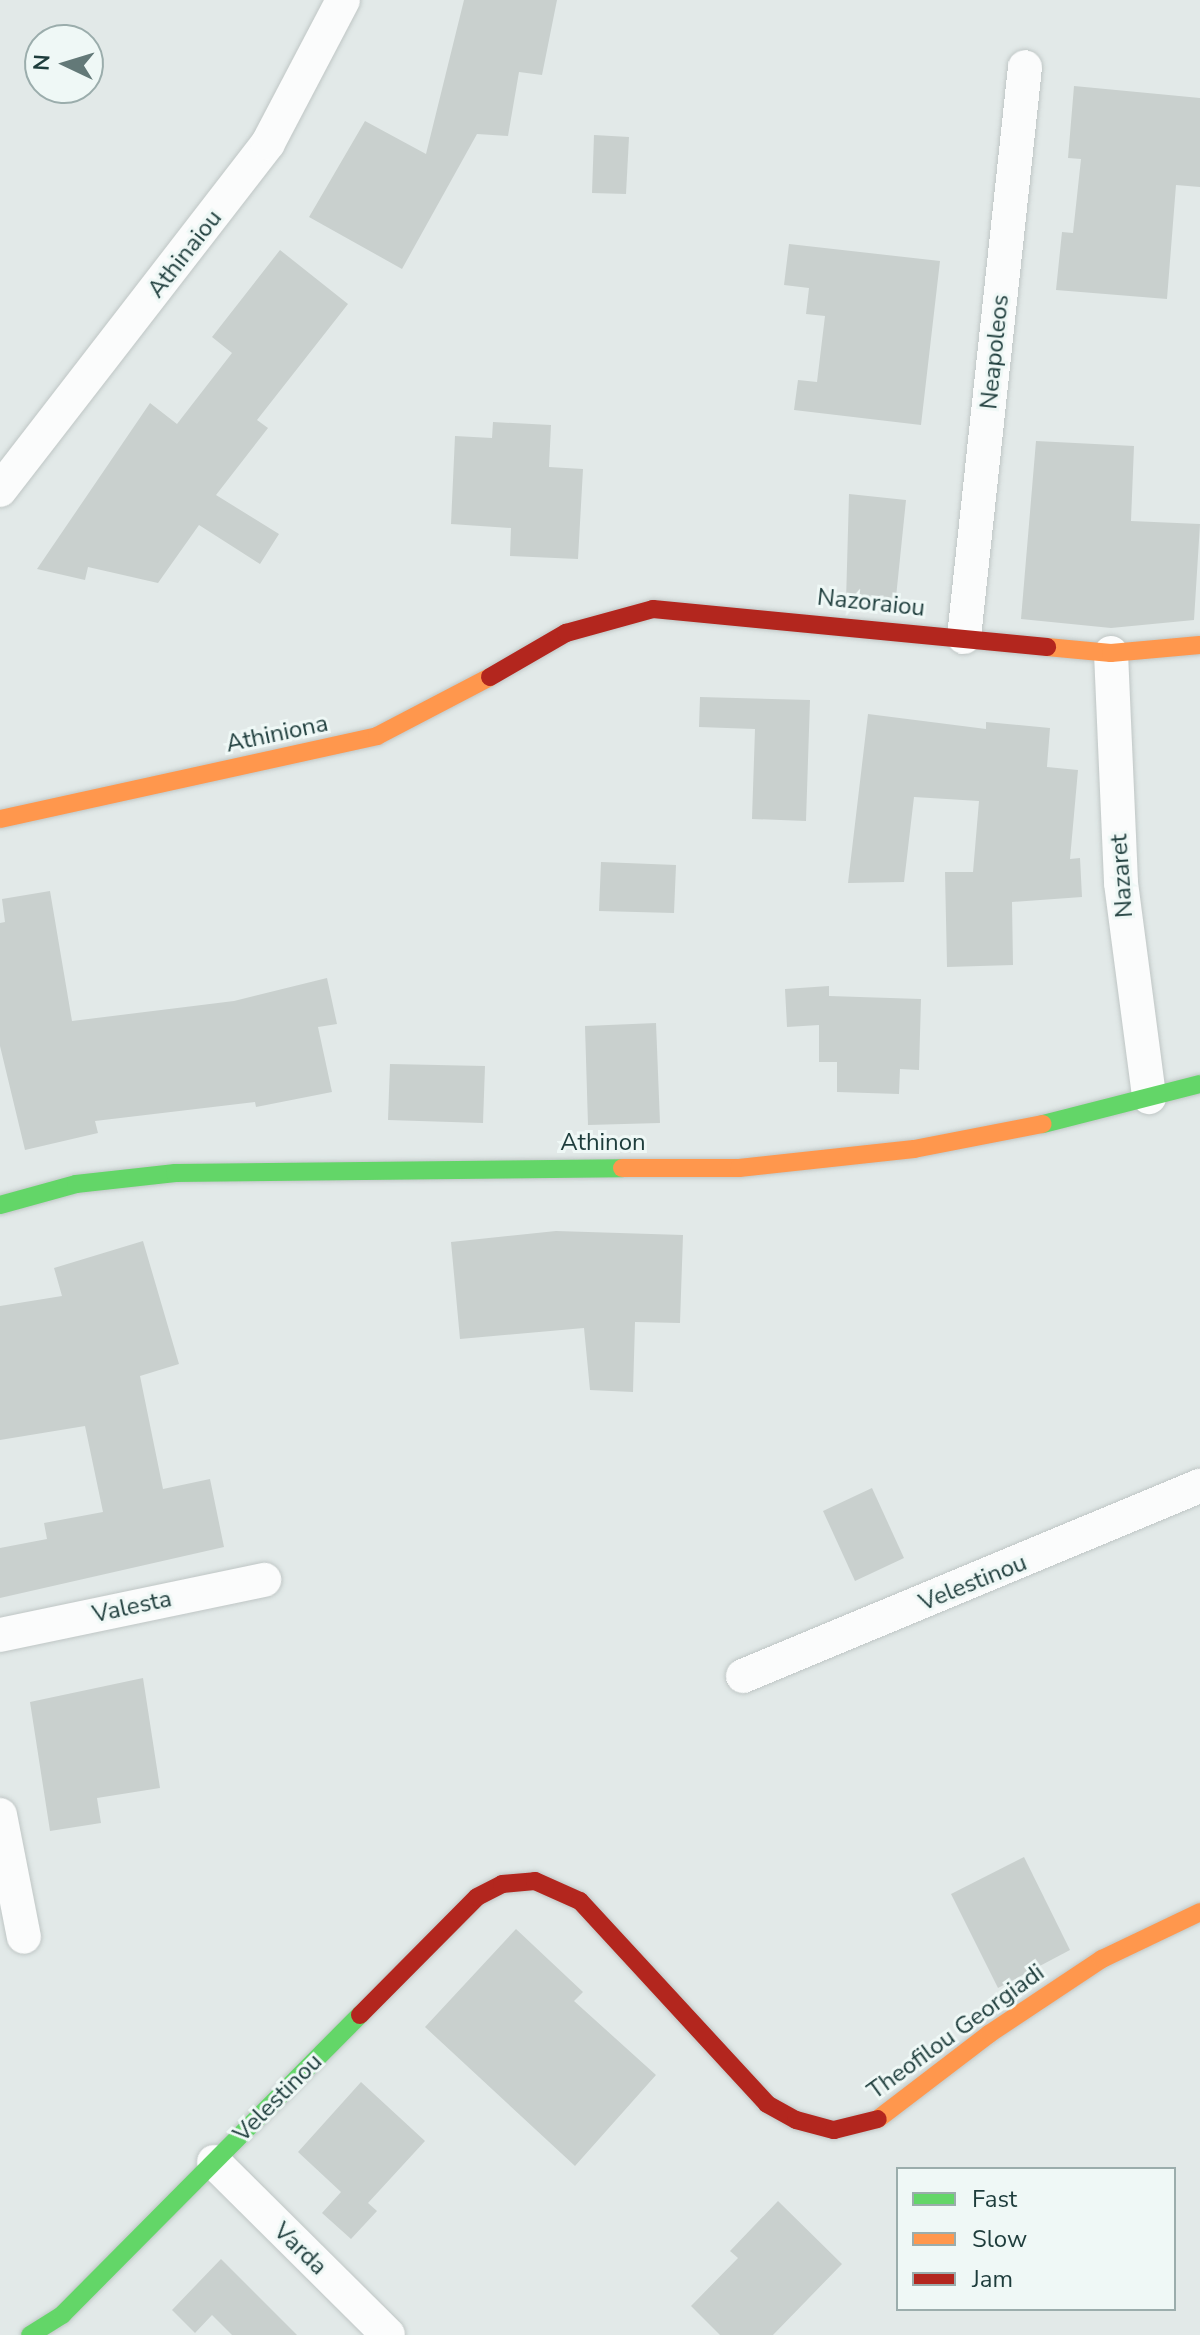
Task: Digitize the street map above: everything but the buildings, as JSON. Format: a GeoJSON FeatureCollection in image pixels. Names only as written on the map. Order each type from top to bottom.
{"type":"FeatureCollection","features":[{"type":"Feature","properties":{"kind":"street","name":"Athinaiou"},"geometry":{"type":"LineString","coordinates":[[0,490],[268,143],[343,0]]}},
{"type":"Feature","properties":{"kind":"street","name":"Neapoleos"},"geometry":{"type":"LineString","coordinates":[[964,637],[1025,67]]}},
{"type":"Feature","properties":{"kind":"street","name":"Nazoraiou"},"geometry":{"type":"LineString","coordinates":[[545,646],[606,618],[672,607],[1111,653],[1200,645]]}},
{"type":"Feature","properties":{"kind":"street","name":"Athiniona"},"geometry":{"type":"LineString","coordinates":[[0,819],[377,736],[429,713],[545,646]]}},
{"type":"Feature","properties":{"kind":"street","name":"Nazaret"},"geometry":{"type":"LineString","coordinates":[[1111,653],[1121,883],[1149,1097]]}},
{"type":"Feature","properties":{"kind":"street","name":"Athinon"},"geometry":{"type":"LineString","coordinates":[[0,1205],[76,1184],[175,1173],[369,1167],[739,1168],[914,1149],[1200,1084]]}},
{"type":"Feature","properties":{"kind":"street","name":"Velestinou"},"geometry":{"type":"LineString","coordinates":[[743,1676],[1200,1486]]}},
{"type":"Feature","properties":{"kind":"street","name":"Valesta"},"geometry":{"type":"LineString","coordinates":[[0,1635],[264,1580]]}},
{"type":"Feature","properties":{"kind":"street"},"geometry":{"type":"LineString","coordinates":[[0,1815],[24,1937]]}},
{"type":"Feature","properties":{"kind":"street","name":"Velestinou"},"geometry":{"type":"LineString","coordinates":[[30,2335],[62,2315],[477,1897],[502,1884],[535,1881]]}},
{"type":"Feature","properties":{"kind":"street","name":"Theofilou Georgiadi"},"geometry":{"type":"LineString","coordinates":[[535,1881],[580,1901],[767,2104],[796,2120],[834,2130],[868,2124],[894,2110],[989,2034],[1102,1959],[1200,1912]]}},
{"type":"Feature","properties":{"kind":"street","name":"Varda"},"geometry":{"type":"LineString","coordinates":[[214,2162],[388,2335]]}},
{"type":"Feature","properties":{"kind":"traffic: fast"},"geometry":{"type":"LineString","coordinates":[[1043,1124],[1200,1084]]}},
{"type":"Feature","properties":{"kind":"traffic: fast"},"geometry":{"type":"LineString","coordinates":[[0,1205],[76,1184],[175,1173],[622,1168]]}},
{"type":"Feature","properties":{"kind":"traffic: fast"},"geometry":{"type":"LineString","coordinates":[[30,2335],[62,2315],[360,2015]]}},
{"type":"Feature","properties":{"kind":"traffic: slow"},"geometry":{"type":"LineString","coordinates":[[1047,647],[1111,653],[1200,645]]}},
{"type":"Feature","properties":{"kind":"traffic: slow"},"geometry":{"type":"LineString","coordinates":[[0,819],[377,736],[490,677]]}},
{"type":"Feature","properties":{"kind":"traffic: slow"},"geometry":{"type":"LineString","coordinates":[[622,1168],[739,1168],[914,1149],[1043,1124]]}},
{"type":"Feature","properties":{"kind":"traffic: slow"},"geometry":{"type":"LineString","coordinates":[[878,2119],[989,2034],[1102,1959],[1200,1912]]}},
{"type":"Feature","properties":{"kind":"traffic: jam"},"geometry":{"type":"LineString","coordinates":[[490,677],[566,633],[653,609],[1047,647]]}},
{"type":"Feature","properties":{"kind":"traffic: jam"},"geometry":{"type":"LineString","coordinates":[[360,2015],[477,1897],[502,1884],[535,1881],[580,1901],[767,2104],[796,2120],[834,2130],[878,2119]]}}]}
